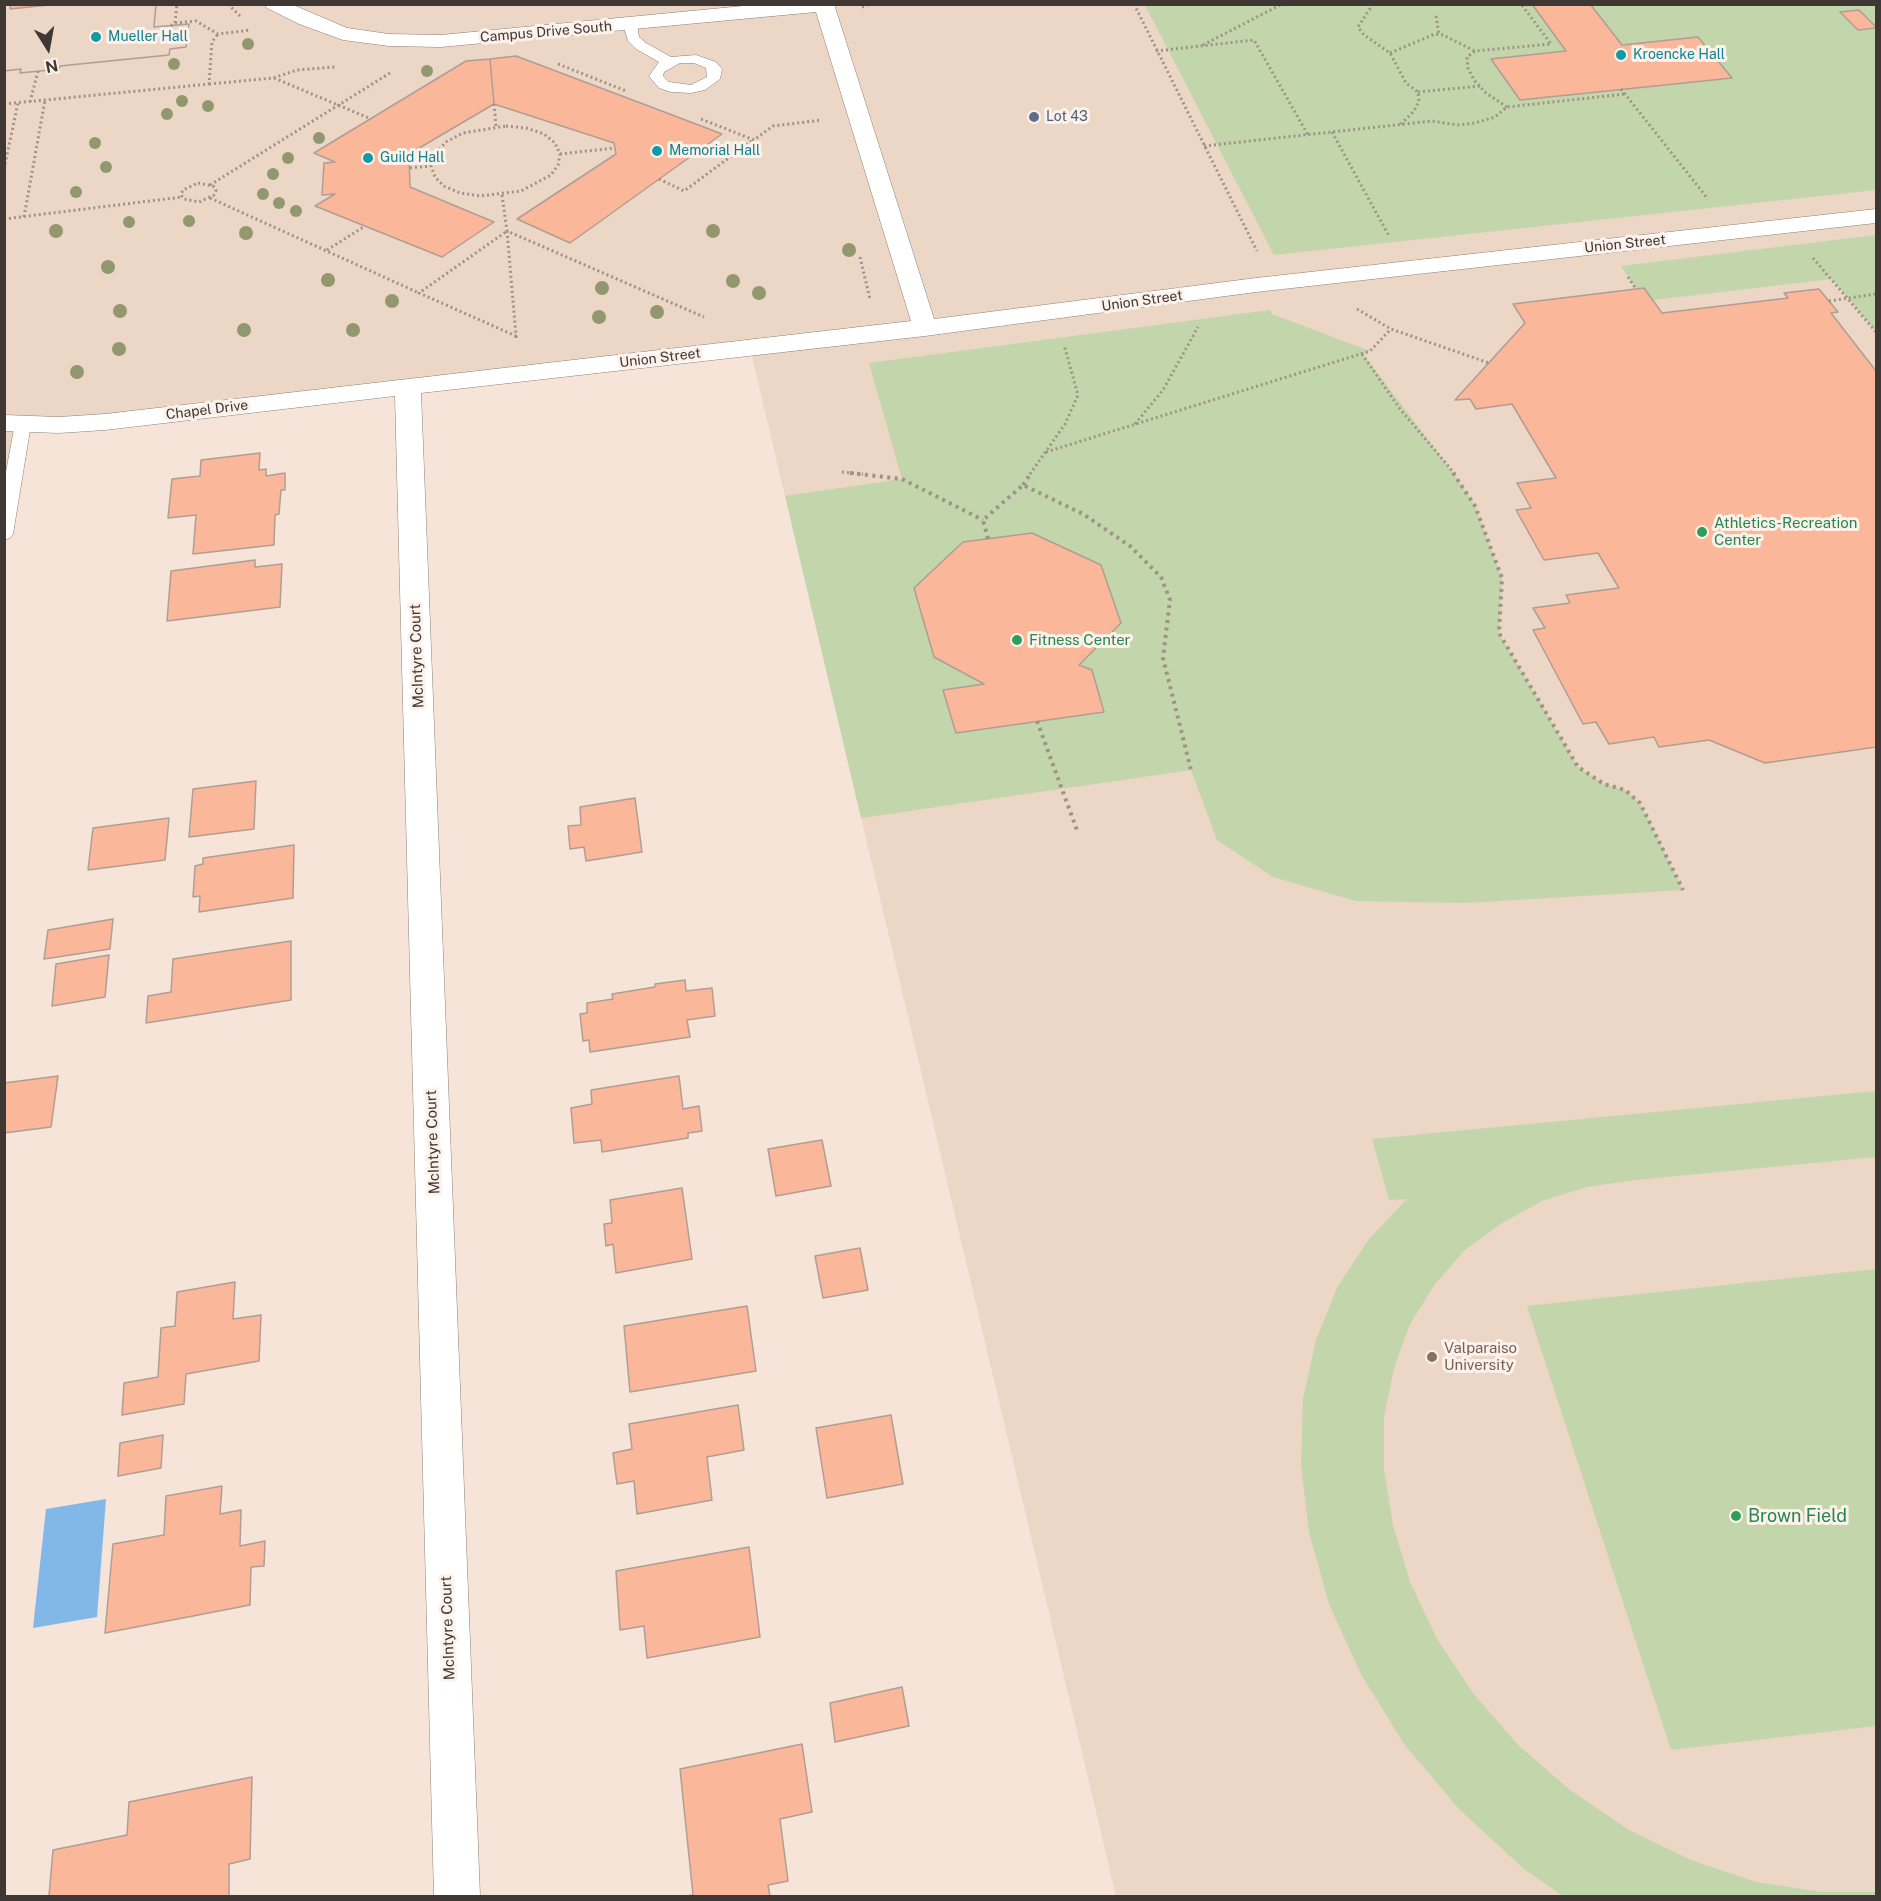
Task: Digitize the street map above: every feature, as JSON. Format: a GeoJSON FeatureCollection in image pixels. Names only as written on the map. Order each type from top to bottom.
{"type":"FeatureCollection","features":[{"type":"Feature","properties":{"kind":"street","name":"Campus Drive South"},"geometry":{"type":"LineString","coordinates":[[274,4],[306,21],[343,34],[389,40],[441,41],[824,5],[925,328]]}},
{"type":"Feature","properties":{"kind":"street","name":"Union Street"},"geometry":{"type":"LineString","coordinates":[[408,388],[1047,314],[1256,285],[1876,216]]}},
{"type":"Feature","properties":{"kind":"street","name":"Chapel Drive"},"geometry":{"type":"LineString","coordinates":[[14,423],[105,422],[408,388]]}},
{"type":"Feature","properties":{"kind":"street","name":"McIntyre Court"},"geometry":{"type":"LineString","coordinates":[[408,388],[457,1896]]}},
{"type":"Feature","properties":{"kind":"lane"},"geometry":{"type":"LineString","coordinates":[[630,24],[633,38],[641,46],[669,62]]}},
{"type":"Feature","properties":{"kind":"lane"},"geometry":{"type":"LineString","coordinates":[[4,534],[14,423]]}},
{"type":"Feature","properties":{"kind":"path"},"geometry":{"type":"LineString","coordinates":[[171,26],[175,22],[177,4]]}},
{"type":"Feature","properties":{"kind":"path"},"geometry":{"type":"LineString","coordinates":[[228,4],[245,19]]}},
{"type":"Feature","properties":{"kind":"path"},"geometry":{"type":"LineString","coordinates":[[1134,4],[1259,255]]}},
{"type":"Feature","properties":{"kind":"path"},"geometry":{"type":"LineString","coordinates":[[1201,46],[1282,4]]}},
{"type":"Feature","properties":{"kind":"path"},"geometry":{"type":"LineString","coordinates":[[1373,4],[1358,27],[1364,35],[1390,52],[1406,83],[1418,92],[1480,86]]}},
{"type":"Feature","properties":{"kind":"path"},"geometry":{"type":"LineString","coordinates":[[1390,52],[1407,48],[1435,34],[1475,51],[1551,44],[1521,4]]}},
{"type":"Feature","properties":{"kind":"path"},"geometry":{"type":"LineString","coordinates":[[1436,16],[1439,35]]}},
{"type":"Feature","properties":{"kind":"path"},"geometry":{"type":"LineString","coordinates":[[175,22],[196,21],[218,34],[252,30]]}},
{"type":"Feature","properties":{"kind":"path"},"geometry":{"type":"LineString","coordinates":[[209,84],[212,42],[218,34]]}},
{"type":"Feature","properties":{"kind":"path"},"geometry":{"type":"LineString","coordinates":[[1156,51],[1254,40],[1308,135]]}},
{"type":"Feature","properties":{"kind":"path"},"geometry":{"type":"LineString","coordinates":[[1475,51],[1467,57],[1468,68],[1480,86],[1507,107]]}},
{"type":"Feature","properties":{"kind":"path"},"geometry":{"type":"LineString","coordinates":[[4,104],[273,78],[297,70],[341,67]]}},
{"type":"Feature","properties":{"kind":"path"},"geometry":{"type":"LineString","coordinates":[[210,185],[398,68]]}},
{"type":"Feature","properties":{"kind":"path"},"geometry":{"type":"LineString","coordinates":[[30,102],[38,71]]}},
{"type":"Feature","properties":{"kind":"path"},"geometry":{"type":"LineString","coordinates":[[273,78],[371,119]]}},
{"type":"Feature","properties":{"kind":"path"},"geometry":{"type":"LineString","coordinates":[[1621,89],[1712,205]]}},
{"type":"Feature","properties":{"kind":"path"},"geometry":{"type":"LineString","coordinates":[[1400,124],[1414,111],[1419,101],[1418,92]]}},
{"type":"Feature","properties":{"kind":"path"},"geometry":{"type":"LineString","coordinates":[[1204,146],[1432,121],[1457,125],[1475,123],[1495,117],[1507,107],[1625,94]]}},
{"type":"Feature","properties":{"kind":"path"},"geometry":{"type":"LineString","coordinates":[[24,217],[45,100]]}},
{"type":"Feature","properties":{"kind":"path"},"geometry":{"type":"LineString","coordinates":[[4,170],[18,103]]}},
{"type":"Feature","properties":{"kind":"path"},"geometry":{"type":"LineString","coordinates":[[494,104],[496,127]]}},
{"type":"Feature","properties":{"kind":"path"},"geometry":{"type":"LineString","coordinates":[[496,127],[526,128],[544,134],[555,143],[560,154],[558,165],[544,180],[521,191],[501,195],[480,196],[460,193],[444,186],[435,177],[431,166],[435,154],[446,142],[463,133],[496,127]]}},
{"type":"Feature","properties":{"kind":"path"},"geometry":{"type":"LineString","coordinates":[[1332,132],[1392,242]]}},
{"type":"Feature","properties":{"kind":"path"},"geometry":{"type":"LineString","coordinates":[[659,179],[684,191],[754,140]]}},
{"type":"Feature","properties":{"kind":"path"},"geometry":{"type":"LineString","coordinates":[[560,154],[615,148]]}},
{"type":"Feature","properties":{"kind":"path"},"geometry":{"type":"LineString","coordinates":[[410,168],[431,166]]}},
{"type":"Feature","properties":{"kind":"path"},"geometry":{"type":"LineString","coordinates":[[182,197],[183,190],[198,183],[210,185],[216,190],[210,198]]}},
{"type":"Feature","properties":{"kind":"path"},"geometry":{"type":"LineString","coordinates":[[501,195],[507,231],[517,345]]}},
{"type":"Feature","properties":{"kind":"path"},"geometry":{"type":"LineString","coordinates":[[4,219],[182,197],[190,202],[210,198],[516,336]]}},
{"type":"Feature","properties":{"kind":"path"},"geometry":{"type":"LineString","coordinates":[[326,251],[365,226]]}},
{"type":"Feature","properties":{"kind":"path"},"geometry":{"type":"LineString","coordinates":[[419,293],[507,231]]}},
{"type":"Feature","properties":{"kind":"path"},"geometry":{"type":"LineString","coordinates":[[507,231],[711,320]]}},
{"type":"Feature","properties":{"kind":"path"},"geometry":{"type":"LineString","coordinates":[[1809,253],[1876,332]]}},
{"type":"Feature","properties":{"kind":"path"},"geometry":{"type":"LineString","coordinates":[[860,255],[870,300]]}},
{"type":"Feature","properties":{"kind":"path"},"geometry":{"type":"LineString","coordinates":[[1829,301],[1876,294]]}},
{"type":"Feature","properties":{"kind":"path"},"geometry":{"type":"LineString","coordinates":[[1354,308],[1391,329],[1489,363]]}},
{"type":"Feature","properties":{"kind":"path"},"geometry":{"type":"LineString","coordinates":[[983,520],[1023,485],[1065,424],[1078,395],[1073,370],[1059,330],[1047,314]]}},
{"type":"Feature","properties":{"kind":"path"},"geometry":{"type":"LineString","coordinates":[[1135,424],[1163,390],[1201,321]]}},
{"type":"Feature","properties":{"kind":"path"},"geometry":{"type":"LineString","coordinates":[[1046,452],[1362,354],[1370,351],[1391,329]]}},
{"type":"Feature","properties":{"kind":"path"},"geometry":{"type":"LineString","coordinates":[[1362,354],[1400,410],[1455,475],[1475,506],[1502,578],[1499,633],[1578,767],[1604,784],[1625,790],[1640,803],[1683,891]]}},
{"type":"Feature","properties":{"kind":"path"},"geometry":{"type":"LineString","coordinates":[[842,472],[902,479],[983,520],[988,539]]}},
{"type":"Feature","properties":{"kind":"path"},"geometry":{"type":"LineString","coordinates":[[1023,485],[1083,514],[1130,546],[1161,577],[1170,600],[1163,658],[1191,770]]}},
{"type":"Feature","properties":{"kind":"path"},"geometry":{"type":"LineString","coordinates":[[1037,721],[1078,833]]}},
{"type":"Feature","properties":{"kind":"shaded area","name":"Valparaiso University"},"geometry":{"type":"Polygon","coordinates":[[[5,5],[1876,5],[1876,1896],[1116,1896],[750,348],[15,424],[5,495],[5,5]]]}},
{"type":"Feature","properties":{"kind":"green space"},"geometry":{"type":"Polygon","coordinates":[[[1145,5],[1876,5],[1876,190],[1274,255],[1145,5]]]}},
{"type":"Feature","properties":{"kind":"green space"},"geometry":{"type":"Polygon","coordinates":[[[1876,235],[1876,332],[1832,279],[1653,300],[1644,288],[1636,289],[1621,266],[1876,235]]]}},
{"type":"Feature","properties":{"kind":"green space"},"geometry":{"type":"Polygon","coordinates":[[[1270,310],[1272,314],[1370,351],[1363,354],[1455,475],[1475,506],[1502,578],[1499,633],[1578,767],[1604,784],[1625,790],[1640,803],[1683,890],[1466,903],[1356,901],[1273,877],[1217,840],[1191,770],[861,818],[785,496],[902,479],[869,363],[1270,310]]]}},
{"type":"Feature","properties":{"kind":"green space"},"geometry":{"type":"Polygon","coordinates":[[[1876,1091],[1876,1157],[1635,1180],[1587,1187],[1542,1201],[1502,1223],[1465,1250],[1435,1284],[1410,1324],[1394,1368],[1384,1417],[1384,1470],[1393,1525],[1410,1582],[1437,1639],[1473,1693],[1518,1745],[1570,1790],[1629,1830],[1691,1860],[1756,1882],[1821,1892],[1876,1892],[1876,1896],[1563,1896],[1524,1869],[1459,1809],[1404,1744],[1361,1674],[1329,1604],[1309,1532],[1301,1465],[1303,1399],[1316,1340],[1338,1286],[1369,1239],[1407,1199],[1389,1200],[1372,1139],[1876,1091]]]}},
{"type":"Feature","properties":{"kind":"green space","name":"Brown Field"},"geometry":{"type":"Polygon","coordinates":[[[1876,1269],[1876,1726],[1671,1750],[1527,1306],[1876,1269]]]}},
{"type":"Feature","properties":{"kind":"water"},"geometry":{"type":"Polygon","coordinates":[[[106,1499],[97,1617],[33,1628],[46,1509],[106,1499]]]}},
{"type":"Feature","properties":{"kind":"building","name":"Mueller Hall"},"geometry":{"type":"Polygon","coordinates":[[[4,4],[11,4],[10,9],[59,4],[156,4],[154,27],[189,24],[186,47],[170,49],[169,55],[60,66],[59,69],[20,73],[21,69],[4,71],[4,4]]]}},
{"type":"Feature","properties":{"kind":"building","name":"Mueller Hall"},"geometry":{"type":"Polygon","coordinates":[[[4,4],[156,4],[154,27],[189,24],[186,47],[170,49],[169,55],[60,66],[59,69],[20,73],[21,69],[4,71],[4,4]]]}},
{"type":"Feature","properties":{"kind":"building","name":"Kroencke Hall"},"geometry":{"type":"Polygon","coordinates":[[[1532,4],[1590,4],[1622,45],[1698,37],[1732,78],[1520,100],[1491,59],[1566,51],[1532,4]]]}},
{"type":"Feature","properties":{"kind":"building"},"geometry":{"type":"Polygon","coordinates":[[[1859,10],[1876,28],[1858,30],[1840,12],[1859,10]]]}},
{"type":"Feature","properties":{"kind":"building","name":"Memorial Hall"},"geometry":{"type":"Polygon","coordinates":[[[516,56],[722,134],[570,243],[517,219],[616,154],[614,143],[494,104],[490,59],[516,56]]]}},
{"type":"Feature","properties":{"kind":"building","name":"Guild Hall"},"geometry":{"type":"Polygon","coordinates":[[[490,59],[494,104],[409,154],[410,187],[494,222],[442,257],[315,206],[335,194],[322,195],[324,163],[335,162],[314,153],[466,61],[490,59]]]}},
{"type":"Feature","properties":{"kind":"building","name":"Athletics-Recreation Center"},"geometry":{"type":"Polygon","coordinates":[[[1644,288],[1662,313],[1788,298],[1784,293],[1819,289],[1838,312],[1831,313],[1876,371],[1876,747],[1765,763],[1709,740],[1659,747],[1654,737],[1609,744],[1596,722],[1583,724],[1533,630],[1545,628],[1533,608],[1570,603],[1566,595],[1619,588],[1598,553],[1544,560],[1516,510],[1531,508],[1517,483],[1556,478],[1512,404],[1476,409],[1470,399],[1455,400],[1525,323],[1513,304],[1644,288]]]}},
{"type":"Feature","properties":{"kind":"building"},"geometry":{"type":"Polygon","coordinates":[[[260,453],[259,470],[266,469],[266,476],[285,473],[285,490],[281,490],[279,514],[275,515],[274,545],[193,554],[196,515],[168,518],[172,479],[200,476],[201,460],[260,453]]]}},
{"type":"Feature","properties":{"kind":"building","name":"Fitness Center"},"geometry":{"type":"Polygon","coordinates":[[[1032,533],[1101,565],[1121,623],[1079,665],[1092,670],[1104,712],[956,733],[943,690],[984,684],[934,657],[914,588],[963,542],[1032,533]]]}},
{"type":"Feature","properties":{"kind":"building"},"geometry":{"type":"Polygon","coordinates":[[[255,560],[255,567],[282,564],[280,607],[167,621],[171,571],[255,560]]]}},
{"type":"Feature","properties":{"kind":"building"},"geometry":{"type":"Polygon","coordinates":[[[256,781],[254,829],[189,837],[193,789],[256,781]]]}},
{"type":"Feature","properties":{"kind":"building"},"geometry":{"type":"Polygon","coordinates":[[[635,798],[642,852],[586,861],[584,847],[570,849],[568,826],[581,825],[580,807],[635,798]]]}},
{"type":"Feature","properties":{"kind":"building"},"geometry":{"type":"Polygon","coordinates":[[[169,818],[165,860],[88,870],[93,828],[169,818]]]}},
{"type":"Feature","properties":{"kind":"building"},"geometry":{"type":"Polygon","coordinates":[[[294,845],[293,898],[199,912],[200,896],[193,897],[195,866],[203,864],[203,858],[294,845]]]}},
{"type":"Feature","properties":{"kind":"building"},"geometry":{"type":"Polygon","coordinates":[[[113,919],[110,949],[44,959],[48,930],[113,919]]]}},
{"type":"Feature","properties":{"kind":"building"},"geometry":{"type":"Polygon","coordinates":[[[291,941],[291,1000],[146,1023],[148,996],[171,992],[173,959],[291,941]]]}},
{"type":"Feature","properties":{"kind":"building"},"geometry":{"type":"Polygon","coordinates":[[[109,955],[105,997],[52,1006],[56,964],[109,955]]]}},
{"type":"Feature","properties":{"kind":"building"},"geometry":{"type":"Polygon","coordinates":[[[685,980],[686,991],[712,988],[715,1016],[687,1020],[690,1037],[590,1052],[589,1040],[583,1041],[580,1014],[587,1013],[587,1003],[613,999],[612,994],[685,980]]]}},
{"type":"Feature","properties":{"kind":"building"},"geometry":{"type":"Polygon","coordinates":[[[58,1076],[51,1127],[4,1133],[4,1083],[58,1076]]]}},
{"type":"Feature","properties":{"kind":"building"},"geometry":{"type":"Polygon","coordinates":[[[679,1076],[683,1109],[699,1106],[702,1131],[688,1133],[688,1138],[602,1152],[601,1140],[574,1143],[571,1108],[592,1104],[591,1090],[679,1076]]]}},
{"type":"Feature","properties":{"kind":"building"},"geometry":{"type":"Polygon","coordinates":[[[822,1140],[831,1186],[776,1196],[768,1149],[822,1140]]]}},
{"type":"Feature","properties":{"kind":"building"},"geometry":{"type":"Polygon","coordinates":[[[682,1188],[692,1259],[616,1273],[613,1244],[606,1246],[604,1224],[612,1223],[610,1200],[682,1188]]]}},
{"type":"Feature","properties":{"kind":"building"},"geometry":{"type":"Polygon","coordinates":[[[860,1248],[868,1290],[823,1298],[815,1256],[860,1248]]]}},
{"type":"Feature","properties":{"kind":"building"},"geometry":{"type":"Polygon","coordinates":[[[235,1282],[233,1319],[261,1315],[259,1361],[186,1374],[184,1404],[122,1415],[124,1383],[158,1377],[161,1328],[175,1326],[177,1292],[235,1282]]]}},
{"type":"Feature","properties":{"kind":"building"},"geometry":{"type":"Polygon","coordinates":[[[747,1306],[756,1371],[630,1392],[624,1326],[747,1306]]]}},
{"type":"Feature","properties":{"kind":"building"},"geometry":{"type":"Polygon","coordinates":[[[738,1405],[744,1450],[707,1457],[712,1500],[637,1514],[634,1481],[617,1484],[613,1453],[632,1449],[629,1424],[738,1405]]]}},
{"type":"Feature","properties":{"kind":"building"},"geometry":{"type":"Polygon","coordinates":[[[891,1415],[903,1484],[827,1498],[816,1428],[891,1415]]]}},
{"type":"Feature","properties":{"kind":"building"},"geometry":{"type":"Polygon","coordinates":[[[163,1435],[161,1468],[118,1476],[120,1443],[163,1435]]]}},
{"type":"Feature","properties":{"kind":"building"},"geometry":{"type":"Polygon","coordinates":[[[222,1486],[220,1514],[241,1510],[240,1546],[265,1541],[264,1566],[251,1567],[250,1605],[105,1633],[113,1544],[164,1535],[166,1496],[222,1486]]]}},
{"type":"Feature","properties":{"kind":"building"},"geometry":{"type":"Polygon","coordinates":[[[749,1547],[760,1637],[647,1658],[644,1626],[620,1630],[616,1571],[749,1547]]]}},
{"type":"Feature","properties":{"kind":"building"},"geometry":{"type":"Polygon","coordinates":[[[902,1687],[909,1726],[835,1742],[830,1703],[902,1687]]]}},
{"type":"Feature","properties":{"kind":"building"},"geometry":{"type":"Polygon","coordinates":[[[802,1744],[812,1812],[780,1819],[788,1881],[768,1885],[770,1896],[686,1896],[693,1895],[680,1769],[802,1744]]]}},
{"type":"Feature","properties":{"kind":"building"},"geometry":{"type":"Polygon","coordinates":[[[252,1777],[250,1859],[229,1864],[229,1896],[49,1896],[53,1850],[127,1835],[129,1802],[252,1777]]]}},
{"type":"Feature","properties":{"kind":"place","name":"Mueller Hall"},"geometry":{"type":"Point","coordinates":[96,37]}},
{"type":"Feature","properties":{"kind":"place","name":"Kroencke Hall"},"geometry":{"type":"Point","coordinates":[1621,55]}},
{"type":"Feature","properties":{"kind":"place","name":"Lot 43"},"geometry":{"type":"Point","coordinates":[1034,117]}},
{"type":"Feature","properties":{"kind":"place","name":"Memorial Hall"},"geometry":{"type":"Point","coordinates":[657,151]}},
{"type":"Feature","properties":{"kind":"place","name":"Guild Hall"},"geometry":{"type":"Point","coordinates":[368,158]}},
{"type":"Feature","properties":{"kind":"place","name":"Athletics-Recreation Center"},"geometry":{"type":"Point","coordinates":[1702,532]}},
{"type":"Feature","properties":{"kind":"place","name":"Fitness Center"},"geometry":{"type":"Point","coordinates":[1017,640]}},
{"type":"Feature","properties":{"kind":"place","name":"Valparaiso University"},"geometry":{"type":"Point","coordinates":[1432,1357]}},
{"type":"Feature","properties":{"kind":"place","name":"Brown Field"},"geometry":{"type":"Point","coordinates":[1736,1516]}}]}
